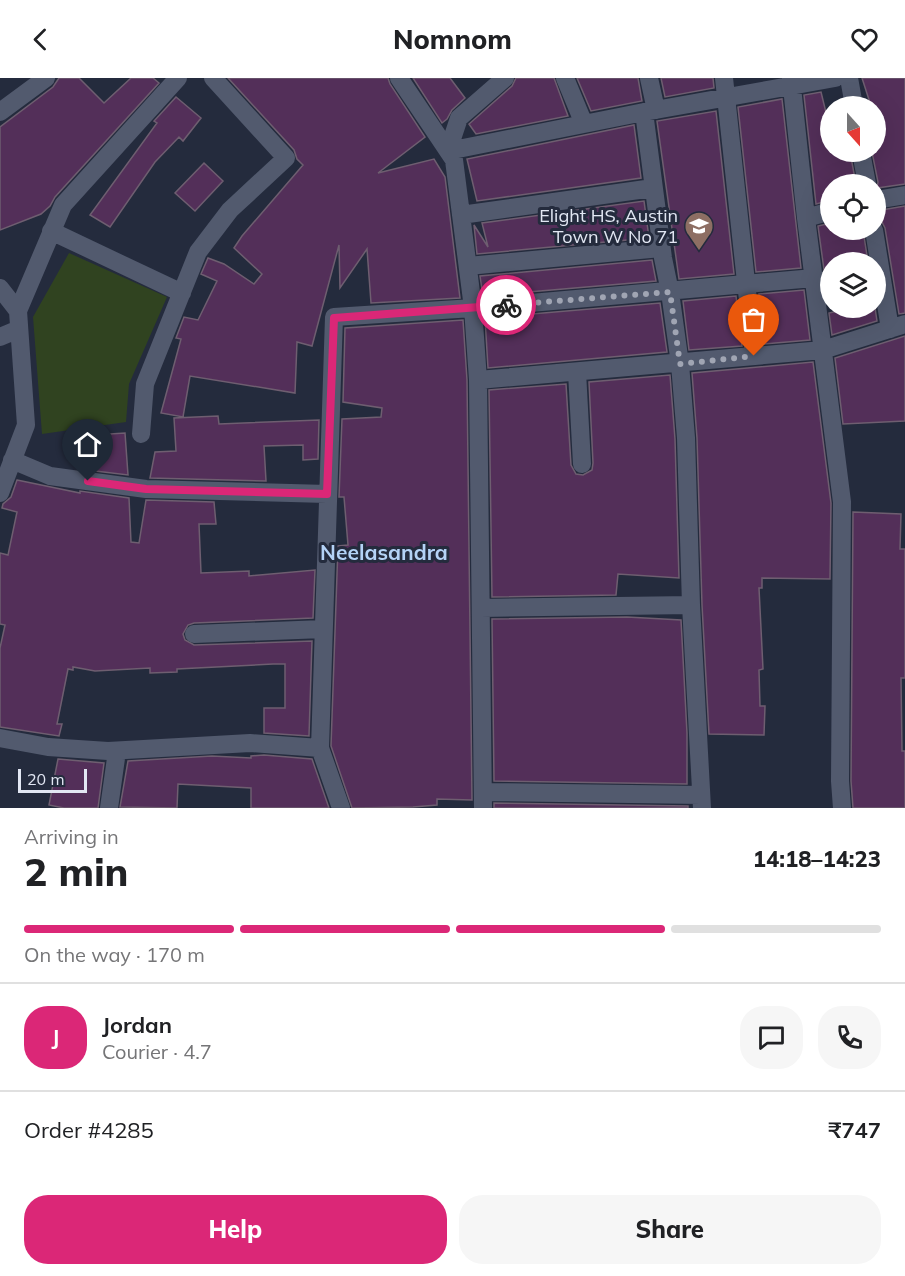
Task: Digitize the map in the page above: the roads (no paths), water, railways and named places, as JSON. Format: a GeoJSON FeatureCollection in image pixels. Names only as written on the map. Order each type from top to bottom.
{"type":"FeatureCollection","features":[{"type":"Feature","properties":{"kind":"street"},"geometry":{"type":"LineString","coordinates":[[0,112],[46,78]]}},
{"type":"Feature","properties":{"kind":"street"},"geometry":{"type":"LineString","coordinates":[[1,486],[26,425],[18,311],[51,231],[63,205],[178,78]]}},
{"type":"Feature","properties":{"kind":"street"},"geometry":{"type":"LineString","coordinates":[[141,434],[145,384],[198,252],[230,210],[286,158],[213,78]]}},
{"type":"Feature","properties":{"kind":"street"},"geometry":{"type":"LineString","coordinates":[[399,78],[454,160],[473,308],[478,380],[483,800],[702,802],[691,605],[686,438],[680,364],[653,188],[649,78]]}},
{"type":"Feature","properties":{"kind":"street"},"geometry":{"type":"LineString","coordinates":[[448,151],[459,118],[487,84],[506,78]]}},
{"type":"Feature","properties":{"kind":"street"},"geometry":{"type":"LineString","coordinates":[[565,78],[584,124]]}},
{"type":"Feature","properties":{"kind":"street"},"geometry":{"type":"LineString","coordinates":[[724,78],[754,356]]}},
{"type":"Feature","properties":{"kind":"street"},"geometry":{"type":"LineString","coordinates":[[448,151],[726,97],[791,82],[836,78]]}},
{"type":"Feature","properties":{"kind":"street"},"geometry":{"type":"LineString","coordinates":[[849,78],[852,96]]}},
{"type":"Feature","properties":{"kind":"street"},"geometry":{"type":"LineString","coordinates":[[791,82],[842,502],[840,781],[842,808]]}},
{"type":"Feature","properties":{"kind":"street"},"geometry":{"type":"LineString","coordinates":[[461,215],[653,188]]}},
{"type":"Feature","properties":{"kind":"street"},"geometry":{"type":"LineString","coordinates":[[886,198],[905,195]]}},
{"type":"Feature","properties":{"kind":"street"},"geometry":{"type":"LineString","coordinates":[[806,218],[820,215]]}},
{"type":"Feature","properties":{"kind":"street"},"geometry":{"type":"LineString","coordinates":[[51,231],[182,293]]}},
{"type":"Feature","properties":{"kind":"street"},"geometry":{"type":"LineString","coordinates":[[478,380],[824,350],[898,327],[876,240]]}},
{"type":"Feature","properties":{"kind":"street"},"geometry":{"type":"LineString","coordinates":[[468,266],[661,248]]}},
{"type":"Feature","properties":{"kind":"street"},"geometry":{"type":"LineString","coordinates":[[341,808],[320,748],[334,318],[670,292],[814,278]]}},
{"type":"Feature","properties":{"kind":"street"},"geometry":{"type":"LineString","coordinates":[[0,288],[18,311]]}},
{"type":"Feature","properties":{"kind":"street"},"geometry":{"type":"LineString","coordinates":[[0,337],[19,329]]}},
{"type":"Feature","properties":{"kind":"street"},"geometry":{"type":"LineString","coordinates":[[577,372],[582,464]]}},
{"type":"Feature","properties":{"kind":"street"},"geometry":{"type":"LineString","coordinates":[[12,460],[50,476],[146,489],[327,494]]}},
{"type":"Feature","properties":{"kind":"street"},"geometry":{"type":"LineString","coordinates":[[481,608],[691,605]]}},
{"type":"Feature","properties":{"kind":"street"},"geometry":{"type":"LineString","coordinates":[[194,634],[323,629]]}},
{"type":"Feature","properties":{"kind":"street"},"geometry":{"type":"LineString","coordinates":[[0,738],[48,747],[117,751],[250,743],[320,748]]}},
{"type":"Feature","properties":{"kind":"street"},"geometry":{"type":"LineString","coordinates":[[109,808],[117,751]]}},
{"type":"Feature","properties":{"kind":"place","name":"Elight HS, Austin Town W No 71"},"geometry":{"type":"Point","coordinates":[699,252]}},
{"type":"Feature","properties":{"kind":"district","name":"Neelasandra"},"geometry":{"type":"Point","coordinates":[384,553]}}]}
